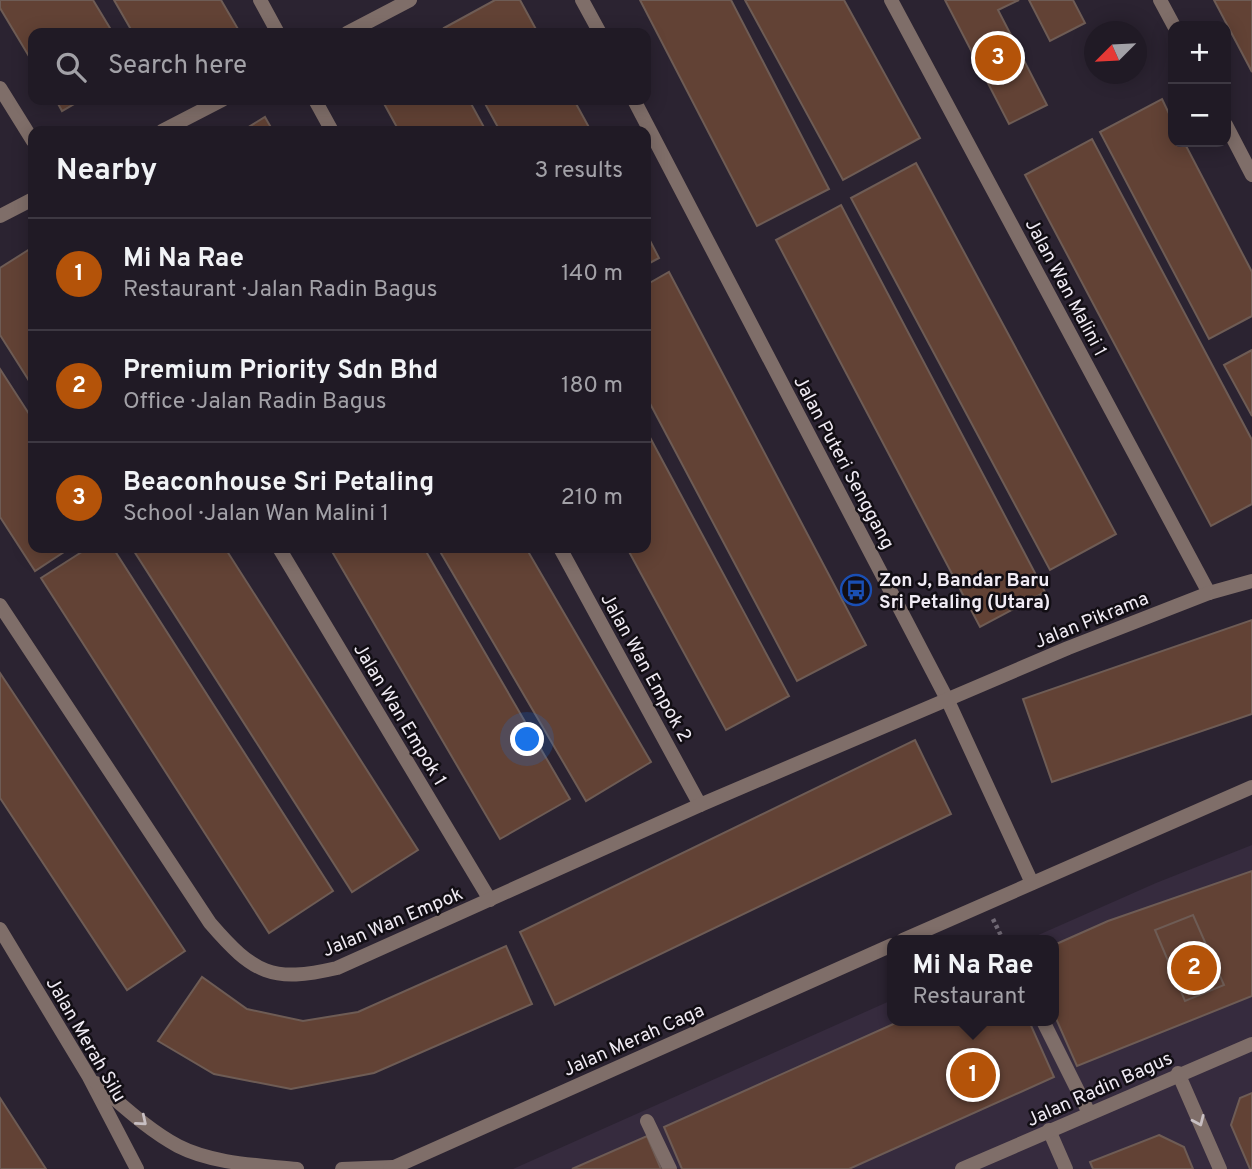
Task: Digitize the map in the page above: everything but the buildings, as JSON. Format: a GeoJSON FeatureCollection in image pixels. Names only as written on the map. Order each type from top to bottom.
{"type":"FeatureCollection","features":[{"type":"Feature","properties":{"kind":"street"},"geometry":{"type":"LineString","coordinates":[[260,0],[275,28]]}},
{"type":"Feature","properties":{"kind":"street"},"geometry":{"type":"LineString","coordinates":[[357,28],[410,0]]}},
{"type":"Feature","properties":{"kind":"street"},"geometry":{"type":"LineString","coordinates":[[582,0],[597,28]]}},
{"type":"Feature","properties":{"kind":"street","name":"Jalan Wan Malini 1"},"geometry":{"type":"LineString","coordinates":[[891,0],[1209,593]]}},
{"type":"Feature","properties":{"kind":"street"},"geometry":{"type":"LineString","coordinates":[[1160,0],[1171,21]]}},
{"type":"Feature","properties":{"kind":"street"},"geometry":{"type":"LineString","coordinates":[[0,88],[28,133]]}},
{"type":"Feature","properties":{"kind":"street"},"geometry":{"type":"LineString","coordinates":[[172,126],[212,105]]}},
{"type":"Feature","properties":{"kind":"street"},"geometry":{"type":"LineString","coordinates":[[318,105],[329,126]]}},
{"type":"Feature","properties":{"kind":"street","name":"Jalan Puteri Senggang"},"geometry":{"type":"LineString","coordinates":[[637,105],[648,126]]}},
{"type":"Feature","properties":{"kind":"street","name":"Jalan Puteri Senggang"},"geometry":{"type":"LineString","coordinates":[[651,133],[948,701],[1032,883]]}},
{"type":"Feature","properties":{"kind":"street"},"geometry":{"type":"LineString","coordinates":[[1231,135],[1252,175]]}},
{"type":"Feature","properties":{"kind":"street"},"geometry":{"type":"LineString","coordinates":[[0,216],[28,202]]}},
{"type":"Feature","properties":{"kind":"street","name":"Jalan Wan Empok 1"},"geometry":{"type":"LineString","coordinates":[[282,553],[490,900]]}},
{"type":"Feature","properties":{"kind":"street","name":"Jalan Wan Empok 2"},"geometry":{"type":"LineString","coordinates":[[562,553],[700,805]]}},
{"type":"Feature","properties":{"kind":"street","name":"Jalan Pikrama"},"geometry":{"type":"LineString","coordinates":[[948,701],[1068,648],[1209,593],[1252,581]]}},
{"type":"Feature","properties":{"kind":"street","name":"Jalan Wan Empok"},"geometry":{"type":"LineString","coordinates":[[0,605],[210,923],[231,948],[257,967],[277,974],[299,977],[337,968],[700,805],[948,701]]}},
{"type":"Feature","properties":{"kind":"street"},"geometry":{"type":"LineString","coordinates":[[915,935],[1247,789]]}},
{"type":"Feature","properties":{"kind":"street","name":"Jalan Merah Silu"},"geometry":{"type":"LineString","coordinates":[[0,929],[89,1077],[137,1169]]}},
{"type":"Feature","properties":{"kind":"street","name":"Jalan Merah Caga"},"geometry":{"type":"LineString","coordinates":[[392,1168],[887,947]]}},
{"type":"Feature","properties":{"kind":"street"},"geometry":{"type":"LineString","coordinates":[[1045,1026],[1088,1113]]}},
{"type":"Feature","properties":{"kind":"street","name":"Jalan Radin Bagus"},"geometry":{"type":"LineString","coordinates":[[962,1169],[1178,1073],[1252,1044]]}},
{"type":"Feature","properties":{"kind":"street"},"geometry":{"type":"LineString","coordinates":[[1178,1073],[1220,1169]]}},
{"type":"Feature","properties":{"kind":"street"},"geometry":{"type":"LineString","coordinates":[[89,1077],[151,1129],[180,1147],[220,1159],[297,1169]]}},
{"type":"Feature","properties":{"kind":"street"},"geometry":{"type":"LineString","coordinates":[[647,1121],[670,1169]]}},
{"type":"Feature","properties":{"kind":"street"},"geometry":{"type":"LineString","coordinates":[[1049,1130],[1066,1169]]}},
{"type":"Feature","properties":{"kind":"street"},"geometry":{"type":"LineString","coordinates":[[342,1169],[392,1168]]}},
{"type":"Feature","properties":{"kind":"shaded area"},"geometry":{"type":"Polygon","coordinates":[[[1252,845],[1252,1169],[513,1169],[887,1002],[887,1026],[1059,1026],[1059,935],[1038,935],[1156,883],[1252,845]]]}},
{"type":"Feature","properties":{"kind":"place","name":"Beaconhouse Sri Petaling"},"geometry":{"type":"Point","coordinates":[998,58]}},
{"type":"Feature","properties":{"kind":"place","name":"Zon J, Bandar Baru Sri Petaling (Utara)"},"geometry":{"type":"Point","coordinates":[856,590]}},
{"type":"Feature","properties":{"kind":"place","name":"Premium Priority Sdn Bhd"},"geometry":{"type":"Point","coordinates":[1194,968]}},
{"type":"Feature","properties":{"kind":"place","name":"Mi Na Rae"},"geometry":{"type":"Point","coordinates":[973,1075]}}]}
